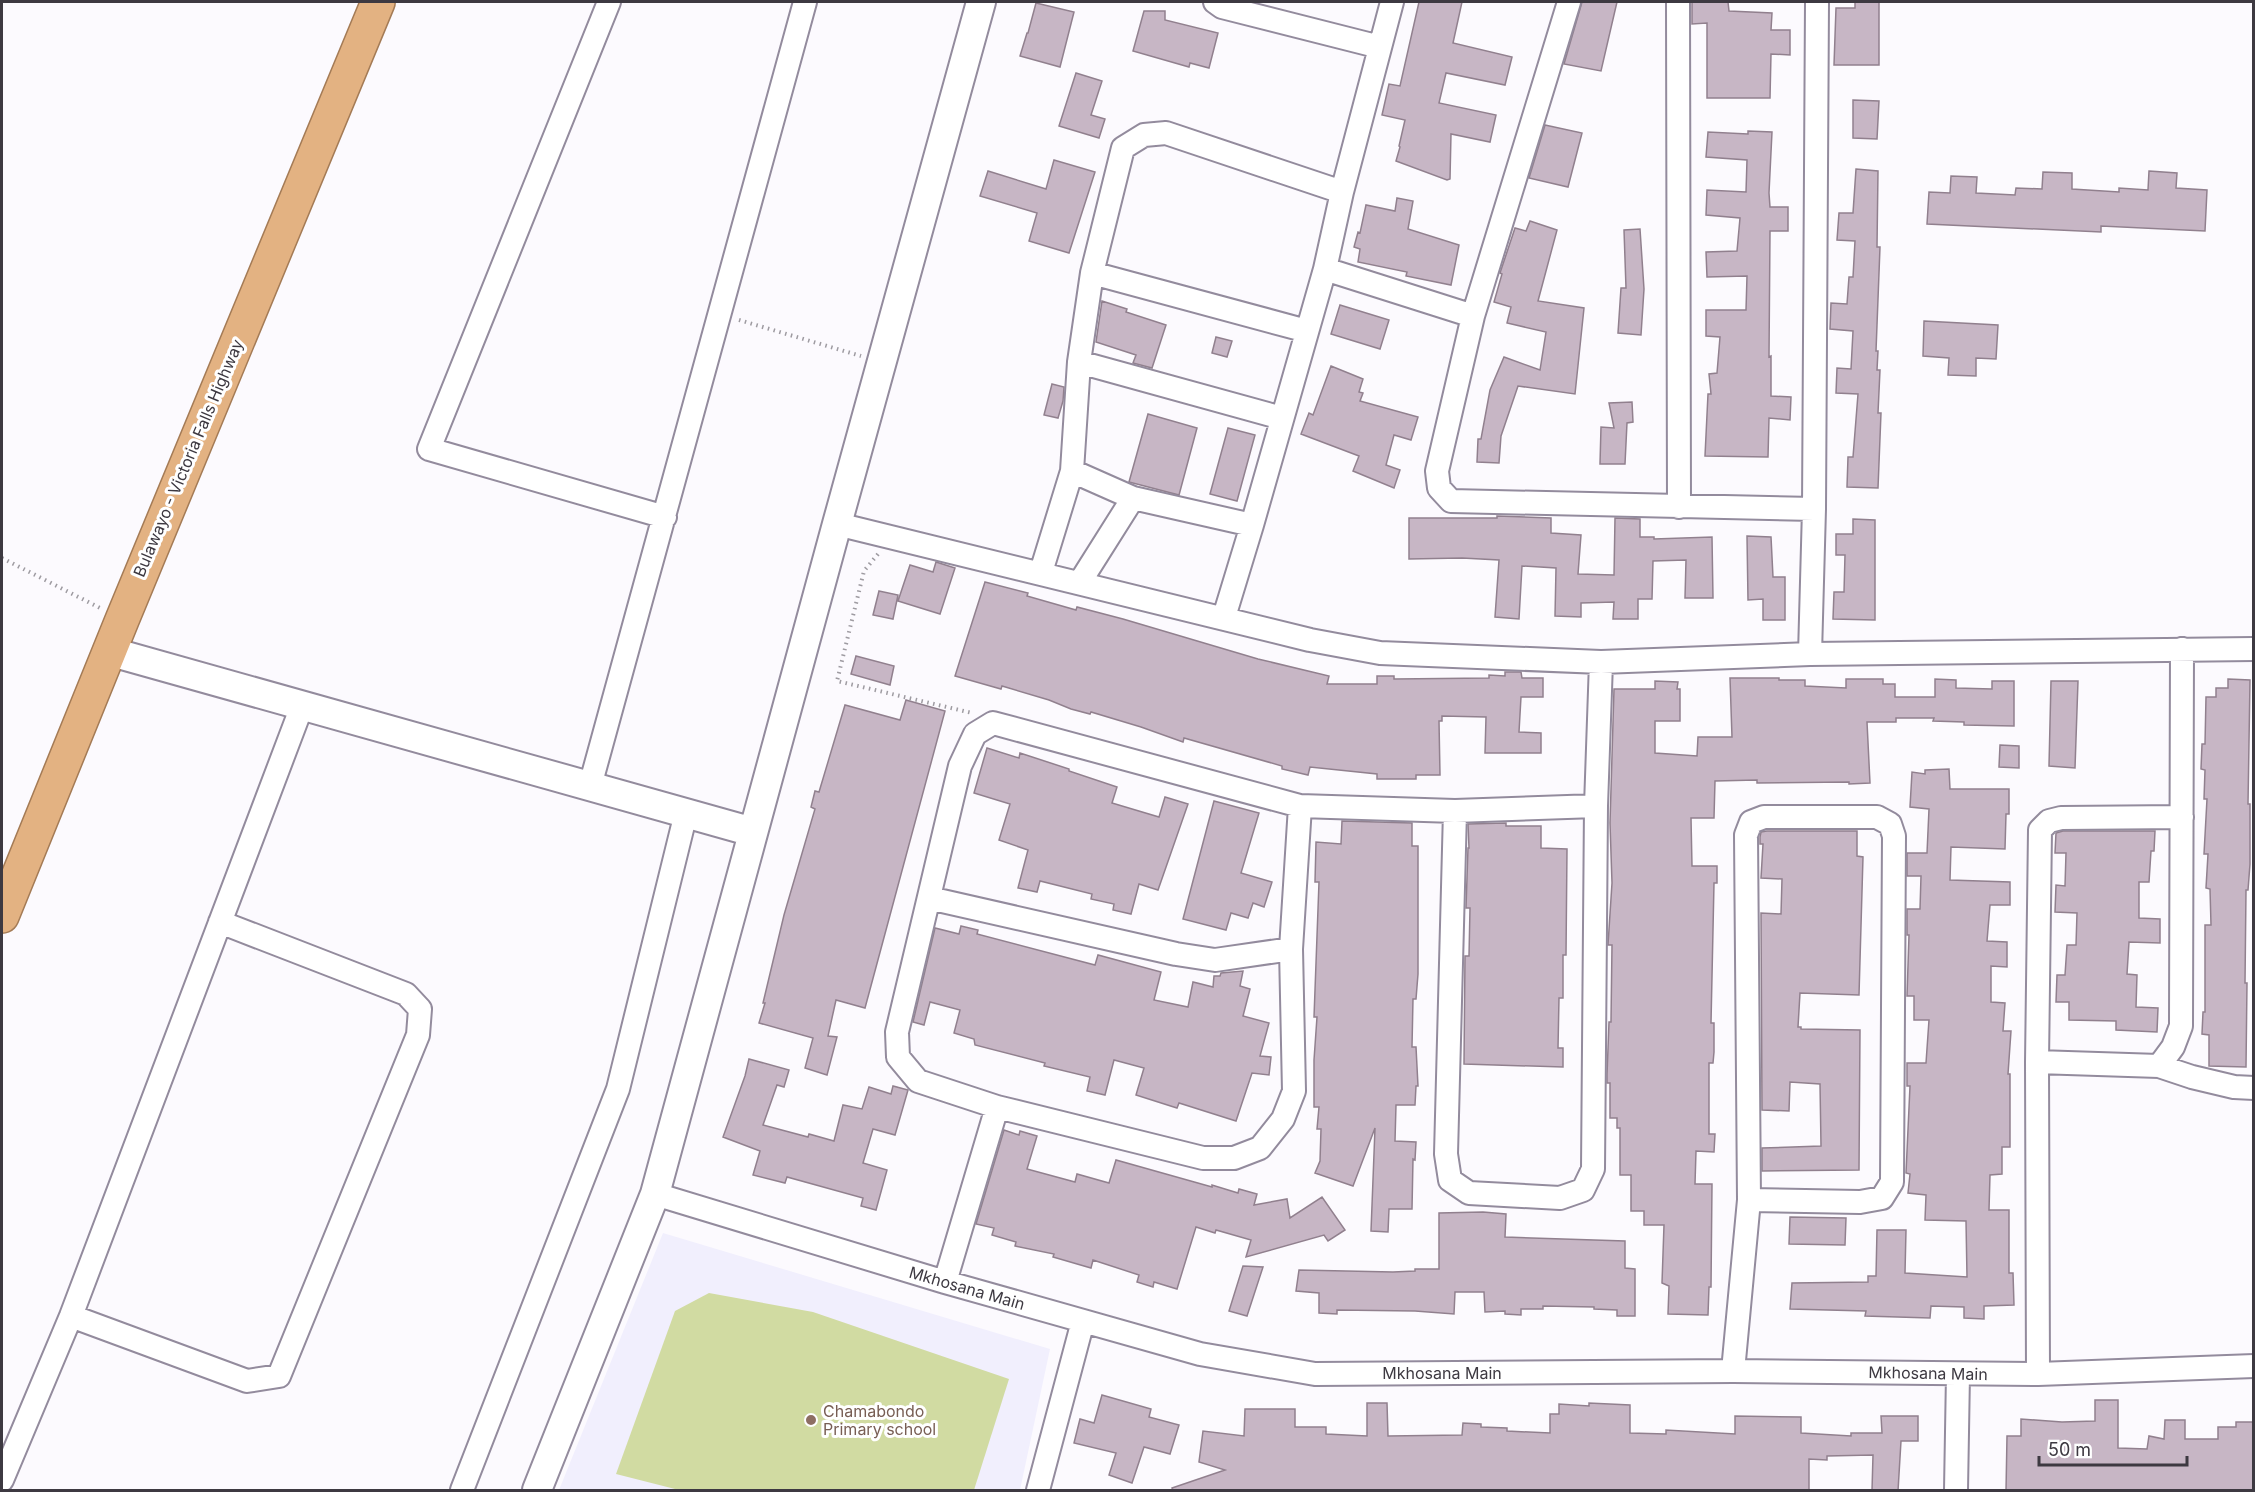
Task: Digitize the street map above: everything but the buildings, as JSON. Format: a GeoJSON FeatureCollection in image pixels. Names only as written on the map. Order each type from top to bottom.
{"type":"FeatureCollection","features":[{"type":"Feature","properties":{"kind":"highway","name":"Bulawayo - Victoria Falls Highway"},"geometry":{"type":"LineString","coordinates":[[2,916],[108,651],[378,2]]}},
{"type":"Feature","properties":{"kind":"street"},"geometry":{"type":"LineString","coordinates":[[609,2],[429,449],[665,517]]}},
{"type":"Feature","properties":{"kind":"street"},"geometry":{"type":"LineString","coordinates":[[590,786],[806,2]]}},
{"type":"Feature","properties":{"kind":"street"},"geometry":{"type":"LineString","coordinates":[[537,1491],[655,1194],[981,2]]}},
{"type":"Feature","properties":{"kind":"street"},"geometry":{"type":"LineString","coordinates":[[1215,2],[1222,7],[1380,47]]}},
{"type":"Feature","properties":{"kind":"street"},"geometry":{"type":"LineString","coordinates":[[1224,617],[1325,269],[1342,192],[1392,2]]}},
{"type":"Feature","properties":{"kind":"street"},"geometry":{"type":"LineString","coordinates":[[1569,2],[1473,316],[1437,471],[1439,488],[1450,501],[1814,509]]}},
{"type":"Feature","properties":{"kind":"street"},"geometry":{"type":"LineString","coordinates":[[1678,2],[1679,507]]}},
{"type":"Feature","properties":{"kind":"street"},"geometry":{"type":"LineString","coordinates":[[1810,654],[1814,509],[1817,2]]}},
{"type":"Feature","properties":{"kind":"street"},"geometry":{"type":"LineString","coordinates":[[1041,572],[1072,471],[1079,362],[1092,273],[1123,148],[1144,135],[1166,133],[1342,192]]}},
{"type":"Feature","properties":{"kind":"street"},"geometry":{"type":"LineString","coordinates":[[1325,269],[1473,316]]}},
{"type":"Feature","properties":{"kind":"street"},"geometry":{"type":"LineString","coordinates":[[1092,273],[1307,331]]}},
{"type":"Feature","properties":{"kind":"street"},"geometry":{"type":"LineString","coordinates":[[1079,362],[1282,418]]}},
{"type":"Feature","properties":{"kind":"street"},"geometry":{"type":"LineString","coordinates":[[1072,471],[1134,498],[1252,525]]}},
{"type":"Feature","properties":{"kind":"street"},"geometry":{"type":"LineString","coordinates":[[1080,582],[1134,498]]}},
{"type":"Feature","properties":{"kind":"street"},"geometry":{"type":"LineString","coordinates":[[837,524],[1041,572],[1310,640],[1380,653],[1601,662],[1810,654],[2253,649]]}},
{"type":"Feature","properties":{"kind":"street"},"geometry":{"type":"LineString","coordinates":[[2159,1066],[2173,1047],[2181,1026],[2182,649]]}},
{"type":"Feature","properties":{"kind":"street"},"geometry":{"type":"LineString","coordinates":[[108,651],[753,832]]}},
{"type":"Feature","properties":{"kind":"street"},"geometry":{"type":"LineString","coordinates":[[1455,811],[1446,1154],[1450,1180],[1469,1193],[1560,1198],[1584,1190],[1593,1169],[1596,806],[1601,662]]}},
{"type":"Feature","properties":{"kind":"street"},"geometry":{"type":"LineString","coordinates":[[2,1480],[71,1316],[302,706]]}},
{"type":"Feature","properties":{"kind":"street"},"geometry":{"type":"LineString","coordinates":[[1300,806],[1291,949],[1294,1091],[1283,1119],[1260,1148],[1234,1158],[1203,1158],[997,1107],[918,1081],[898,1057],[897,1032],[960,766],[975,734],[993,723],[1300,806],[1455,811],[1596,806]]}},
{"type":"Feature","properties":{"kind":"street"},"geometry":{"type":"LineString","coordinates":[[462,1491],[618,1089],[686,813]]}},
{"type":"Feature","properties":{"kind":"street"},"geometry":{"type":"LineString","coordinates":[[1733,1371],[1749,1200],[1746,834],[1751,822],[1764,817],[1877,818],[1890,824],[1894,836],[1892,1182],[1881,1198],[1860,1202],[1749,1200]]}},
{"type":"Feature","properties":{"kind":"street"},"geometry":{"type":"LineString","coordinates":[[2038,1374],[2037,1062],[2040,830],[2049,821],[2061,818],[2182,817]]}},
{"type":"Feature","properties":{"kind":"street"},"geometry":{"type":"LineString","coordinates":[[929,897],[1176,954],[1215,960],[1291,949]]}},
{"type":"Feature","properties":{"kind":"street"},"geometry":{"type":"LineString","coordinates":[[71,1316],[247,1381],[279,1376],[418,1035],[420,1009],[406,994],[220,922]]}},
{"type":"Feature","properties":{"kind":"street"},"geometry":{"type":"LineString","coordinates":[[2037,1062],[2159,1066],[2234,1088],[2253,1088]]}},
{"type":"Feature","properties":{"kind":"street"},"geometry":{"type":"LineString","coordinates":[[945,1282],[997,1107]]}},
{"type":"Feature","properties":{"kind":"street","name":"Mkhosana Main"},"geometry":{"type":"LineString","coordinates":[[655,1194],[945,1282],[1200,1354],[1315,1374],[1733,1371],[2038,1374],[2253,1366]]}},
{"type":"Feature","properties":{"kind":"street"},"geometry":{"type":"LineString","coordinates":[[1038,1491],[1083,1321]]}},
{"type":"Feature","properties":{"kind":"street"},"geometry":{"type":"LineString","coordinates":[[1956,1491],[1958,1374]]}},
{"type":"Feature","properties":{"kind":"path"},"geometry":{"type":"LineString","coordinates":[[721,315],[882,362]]}},
{"type":"Feature","properties":{"kind":"path"},"geometry":{"type":"LineString","coordinates":[[888,535],[883,547],[864,572],[837,681],[968,712],[993,723]]}},
{"type":"Feature","properties":{"kind":"path"},"geometry":{"type":"LineString","coordinates":[[2,558],[122,620]]}},
{"type":"Feature","properties":{"kind":"shaded area","name":"Chamabondo Primary school"},"geometry":{"type":"Polygon","coordinates":[[[663,1233],[1050,1349],[1020,1490],[559,1490],[663,1233]]]}},
{"type":"Feature","properties":{"kind":"green space","name":"Chamabondo Primary school"},"geometry":{"type":"Polygon","coordinates":[[[709,1293],[813,1312],[1009,1379],[974,1490],[679,1490],[616,1474],[675,1311],[709,1293]]]}},
{"type":"Feature","properties":{"kind":"place","name":"Chamabondo Primary school"},"geometry":{"type":"Point","coordinates":[811,1420]}}]}
